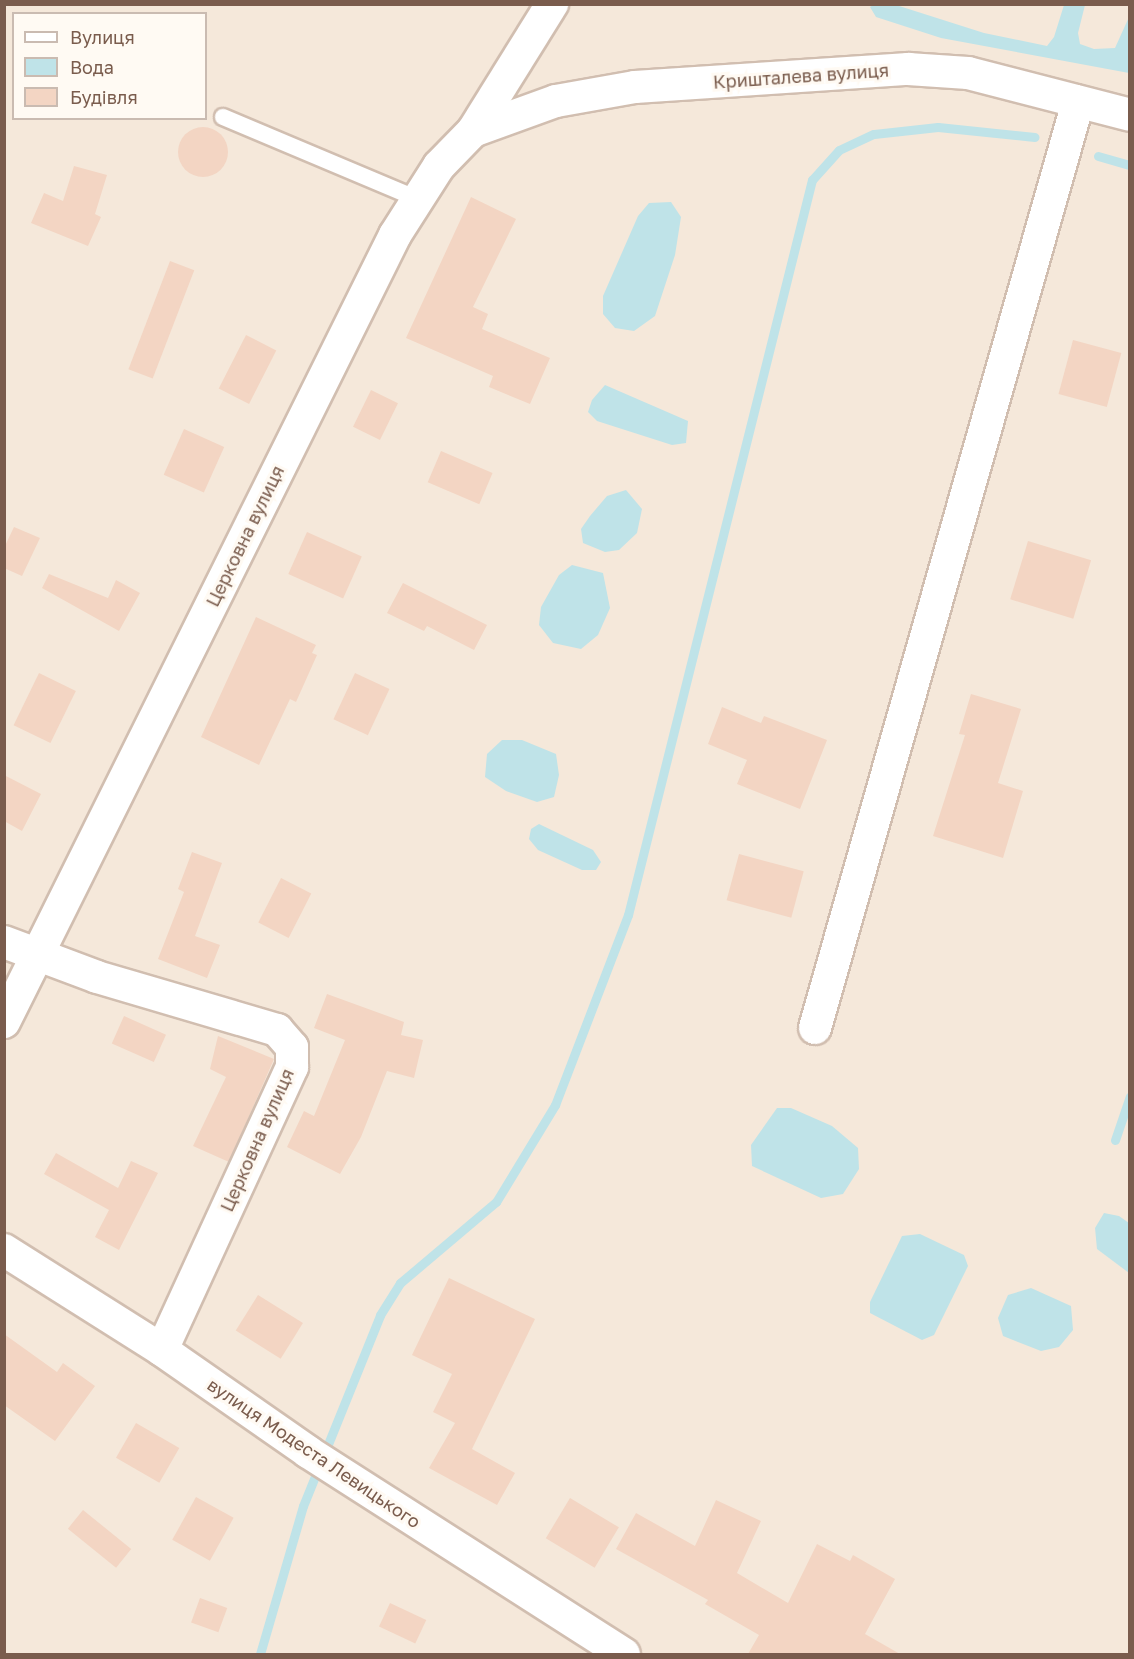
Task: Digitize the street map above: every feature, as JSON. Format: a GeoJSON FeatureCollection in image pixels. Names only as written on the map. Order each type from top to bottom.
{"type":"FeatureCollection","features":[{"type":"Feature","properties":{"kind":"street"},"geometry":{"type":"LineString","coordinates":[[473,132],[552,4]]}},
{"type":"Feature","properties":{"kind":"street","name":"Кришталева вулиця"},"geometry":{"type":"LineString","coordinates":[[473,132],[556,101],[635,87],[908,69],[968,74],[1130,115]]}},
{"type":"Feature","properties":{"kind":"street"},"geometry":{"type":"LineString","coordinates":[[815,1028],[1077,102]]}},
{"type":"Feature","properties":{"kind":"street","name":"Церковна вулиця"},"geometry":{"type":"LineString","coordinates":[[4,1022],[395,235],[439,166],[473,132]]}},
{"type":"Feature","properties":{"kind":"street","name":"Церковна вулиця"},"geometry":{"type":"LineString","coordinates":[[4,942],[97,977],[277,1030],[292,1047],[292,1067],[162,1350]]}},
{"type":"Feature","properties":{"kind":"street","name":"вулиця Модеста Левицького"},"geometry":{"type":"LineString","coordinates":[[4,1250],[162,1350],[308,1452],[624,1654]]}},
{"type":"Feature","properties":{"kind":"lane"},"geometry":{"type":"LineString","coordinates":[[223,117],[418,199]]}},
{"type":"Feature","properties":{"kind":"shaded area"},"geometry":{"type":"Polygon","coordinates":[[[5,5],[1129,5],[1129,1654],[5,1654],[5,5]]]}},
{"type":"Feature","properties":{"kind":"water"},"geometry":{"type":"Polygon","coordinates":[[[896,5],[984,33],[1047,46],[1054,37],[1064,5],[1085,5],[1078,33],[1080,44],[1094,49],[1115,48],[1129,17],[1129,73],[941,38],[876,17],[870,7],[896,5]]]}},
{"type":"Feature","properties":{"kind":"water"},"geometry":{"type":"Polygon","coordinates":[[[671,202],[681,217],[675,255],[655,316],[634,331],[615,328],[603,314],[603,296],[638,216],[649,203],[671,202]]]}},
{"type":"Feature","properties":{"kind":"water"},"geometry":{"type":"Polygon","coordinates":[[[605,385],[688,421],[686,443],[672,445],[597,421],[588,412],[592,400],[605,385]]]}},
{"type":"Feature","properties":{"kind":"water"},"geometry":{"type":"Polygon","coordinates":[[[626,490],[642,509],[637,533],[619,550],[605,552],[583,543],[581,529],[590,516],[607,496],[626,490]]]}},
{"type":"Feature","properties":{"kind":"water"},"geometry":{"type":"Polygon","coordinates":[[[572,565],[603,573],[610,608],[598,635],[581,649],[553,643],[539,625],[541,607],[559,575],[572,565]]]}},
{"type":"Feature","properties":{"kind":"water"},"geometry":{"type":"Polygon","coordinates":[[[502,740],[522,740],[556,754],[559,775],[554,797],[537,802],[506,791],[485,777],[487,754],[502,740]]]}},
{"type":"Feature","properties":{"kind":"water"},"geometry":{"type":"Polygon","coordinates":[[[539,824],[593,850],[601,862],[596,870],[582,870],[538,850],[529,839],[531,829],[539,824]]]}},
{"type":"Feature","properties":{"kind":"water"},"geometry":{"type":"Polygon","coordinates":[[[777,1108],[791,1108],[832,1126],[858,1148],[859,1169],[843,1194],[821,1198],[752,1166],[751,1145],[777,1108]]]}},
{"type":"Feature","properties":{"kind":"water"},"geometry":{"type":"Polygon","coordinates":[[[1104,1213],[1119,1216],[1129,1223],[1129,1273],[1097,1249],[1095,1228],[1104,1213]]]}},
{"type":"Feature","properties":{"kind":"water"},"geometry":{"type":"Polygon","coordinates":[[[920,1234],[964,1255],[968,1266],[934,1335],[922,1340],[870,1313],[870,1302],[902,1236],[920,1234]]]}},
{"type":"Feature","properties":{"kind":"water"},"geometry":{"type":"Polygon","coordinates":[[[1031,1288],[1071,1306],[1073,1330],[1059,1347],[1041,1351],[1003,1336],[998,1318],[1008,1295],[1031,1288]]]}},
{"type":"Feature","properties":{"kind":"building"},"geometry":{"type":"Polygon","coordinates":[[[198,127],[208,127],[221,134],[228,147],[228,157],[221,170],[208,177],[198,177],[189,173],[182,166],[178,157],[178,147],[182,138],[189,131],[198,127]]]}},
{"type":"Feature","properties":{"kind":"building"},"geometry":{"type":"Polygon","coordinates":[[[74,166],[107,175],[95,214],[101,217],[88,246],[31,223],[44,193],[63,201],[74,166]]]}},
{"type":"Feature","properties":{"kind":"building"},"geometry":{"type":"Polygon","coordinates":[[[471,197],[516,219],[473,307],[488,314],[482,329],[550,358],[530,404],[489,387],[493,376],[406,338],[471,197]]]}},
{"type":"Feature","properties":{"kind":"building"},"geometry":{"type":"Polygon","coordinates":[[[170,261],[194,270],[153,379],[128,369],[170,261]]]}},
{"type":"Feature","properties":{"kind":"building"},"geometry":{"type":"Polygon","coordinates":[[[246,335],[276,350],[249,404],[219,388],[246,335]]]}},
{"type":"Feature","properties":{"kind":"building"},"geometry":{"type":"Polygon","coordinates":[[[1073,340],[1121,353],[1107,407],[1059,394],[1073,340]]]}},
{"type":"Feature","properties":{"kind":"building"},"geometry":{"type":"Polygon","coordinates":[[[371,390],[398,403],[380,440],[353,427],[371,390]]]}},
{"type":"Feature","properties":{"kind":"building"},"geometry":{"type":"Polygon","coordinates":[[[184,429],[224,447],[204,493],[164,475],[184,429]]]}},
{"type":"Feature","properties":{"kind":"building"},"geometry":{"type":"Polygon","coordinates":[[[441,451],[493,473],[479,504],[428,482],[441,451]]]}},
{"type":"Feature","properties":{"kind":"building"},"geometry":{"type":"Polygon","coordinates":[[[14,527],[40,538],[22,576],[4,568],[4,548],[14,527]]]}},
{"type":"Feature","properties":{"kind":"building"},"geometry":{"type":"Polygon","coordinates":[[[307,532],[362,556],[343,598],[288,574],[307,532]]]}},
{"type":"Feature","properties":{"kind":"building"},"geometry":{"type":"Polygon","coordinates":[[[1028,541],[1091,560],[1073,619],[1010,599],[1028,541]]]}},
{"type":"Feature","properties":{"kind":"building"},"geometry":{"type":"Polygon","coordinates":[[[49,574],[108,598],[116,580],[140,593],[119,631],[42,588],[49,574]]]}},
{"type":"Feature","properties":{"kind":"building"},"geometry":{"type":"Polygon","coordinates":[[[403,583],[487,625],[474,650],[427,626],[424,631],[387,613],[403,583]]]}},
{"type":"Feature","properties":{"kind":"building"},"geometry":{"type":"Polygon","coordinates":[[[256,617],[316,645],[312,653],[317,655],[296,702],[290,699],[259,765],[201,737],[256,617]]]}},
{"type":"Feature","properties":{"kind":"building"},"geometry":{"type":"Polygon","coordinates":[[[39,673],[76,691],[50,743],[14,725],[39,673]]]}},
{"type":"Feature","properties":{"kind":"building"},"geometry":{"type":"Polygon","coordinates":[[[355,673],[389,689],[368,735],[333,719],[355,673]]]}},
{"type":"Feature","properties":{"kind":"building"},"geometry":{"type":"Polygon","coordinates":[[[971,694],[1021,709],[998,783],[1023,791],[1003,858],[933,836],[965,735],[959,734],[971,694]]]}},
{"type":"Feature","properties":{"kind":"building"},"geometry":{"type":"Polygon","coordinates":[[[722,707],[761,723],[764,716],[827,740],[800,809],[737,784],[747,760],[708,744],[722,707]]]}},
{"type":"Feature","properties":{"kind":"building"},"geometry":{"type":"Polygon","coordinates":[[[4,775],[41,794],[22,831],[4,821],[4,775]]]}},
{"type":"Feature","properties":{"kind":"building"},"geometry":{"type":"Polygon","coordinates":[[[192,852],[222,863],[195,936],[220,945],[207,978],[158,959],[184,892],[178,889],[192,852]]]}},
{"type":"Feature","properties":{"kind":"building"},"geometry":{"type":"Polygon","coordinates":[[[739,854],[804,871],[791,918],[727,900],[739,854]]]}},
{"type":"Feature","properties":{"kind":"building"},"geometry":{"type":"Polygon","coordinates":[[[281,878],[311,893],[289,938],[258,923],[281,878]]]}},
{"type":"Feature","properties":{"kind":"building"},"geometry":{"type":"Polygon","coordinates":[[[327,994],[404,1022],[401,1035],[423,1040],[414,1078],[387,1071],[361,1137],[340,1174],[287,1147],[304,1111],[314,1116],[345,1040],[314,1028],[327,994]]]}},
{"type":"Feature","properties":{"kind":"building"},"geometry":{"type":"Polygon","coordinates":[[[124,1016],[166,1035],[154,1062],[112,1043],[124,1016]]]}},
{"type":"Feature","properties":{"kind":"building"},"geometry":{"type":"Polygon","coordinates":[[[218,1036],[274,1059],[229,1162],[193,1146],[226,1077],[210,1069],[218,1036]]]}},
{"type":"Feature","properties":{"kind":"building"},"geometry":{"type":"Polygon","coordinates":[[[56,1153],[118,1188],[131,1161],[158,1173],[119,1250],[95,1237],[109,1210],[44,1174],[56,1153]]]}},
{"type":"Feature","properties":{"kind":"building"},"geometry":{"type":"Polygon","coordinates":[[[449,1278],[535,1319],[472,1449],[515,1473],[497,1505],[429,1468],[455,1423],[433,1412],[452,1374],[412,1355],[449,1278]]]}},
{"type":"Feature","properties":{"kind":"building"},"geometry":{"type":"Polygon","coordinates":[[[258,1295],[303,1323],[281,1359],[236,1331],[258,1295]]]}},
{"type":"Feature","properties":{"kind":"building"},"geometry":{"type":"Polygon","coordinates":[[[4,1334],[57,1372],[63,1363],[95,1386],[55,1441],[4,1405],[4,1334]]]}},
{"type":"Feature","properties":{"kind":"building"},"geometry":{"type":"Polygon","coordinates":[[[136,1423],[179,1448],[159,1483],[116,1458],[136,1423]]]}},
{"type":"Feature","properties":{"kind":"building"},"geometry":{"type":"Polygon","coordinates":[[[196,1497],[234,1518],[210,1561],[172,1540],[196,1497]]]}},
{"type":"Feature","properties":{"kind":"building"},"geometry":{"type":"Polygon","coordinates":[[[570,1498],[619,1527],[595,1568],[546,1538],[570,1498]]]}},
{"type":"Feature","properties":{"kind":"building"},"geometry":{"type":"Polygon","coordinates":[[[716,1500],[761,1521],[737,1573],[788,1603],[817,1544],[850,1561],[853,1555],[895,1579],[865,1634],[900,1654],[748,1654],[759,1635],[705,1604],[708,1600],[616,1549],[636,1513],[695,1546],[716,1500]]]}},
{"type":"Feature","properties":{"kind":"building"},"geometry":{"type":"Polygon","coordinates":[[[83,1510],[131,1549],[116,1568],[68,1529],[83,1510]]]}},
{"type":"Feature","properties":{"kind":"building"},"geometry":{"type":"Polygon","coordinates":[[[200,1598],[227,1608],[218,1632],[191,1622],[200,1598]]]}},
{"type":"Feature","properties":{"kind":"building"},"geometry":{"type":"Polygon","coordinates":[[[390,1603],[426,1620],[415,1643],[379,1627],[390,1603]]]}},
{"type":"Feature","properties":{"kind":"waterway"},"geometry":{"type":"LineString","coordinates":[[260,1654],[303,1506],[380,1315],[400,1283],[496,1202],[555,1105],[628,915],[812,180],[839,150],[874,134],[938,127],[1034,137]]}},
{"type":"Feature","properties":{"kind":"waterway"},"geometry":{"type":"LineString","coordinates":[[1098,156],[1130,165]]}},
{"type":"Feature","properties":{"kind":"waterway"},"geometry":{"type":"LineString","coordinates":[[1115,1140],[1130,1096]]}}]}
